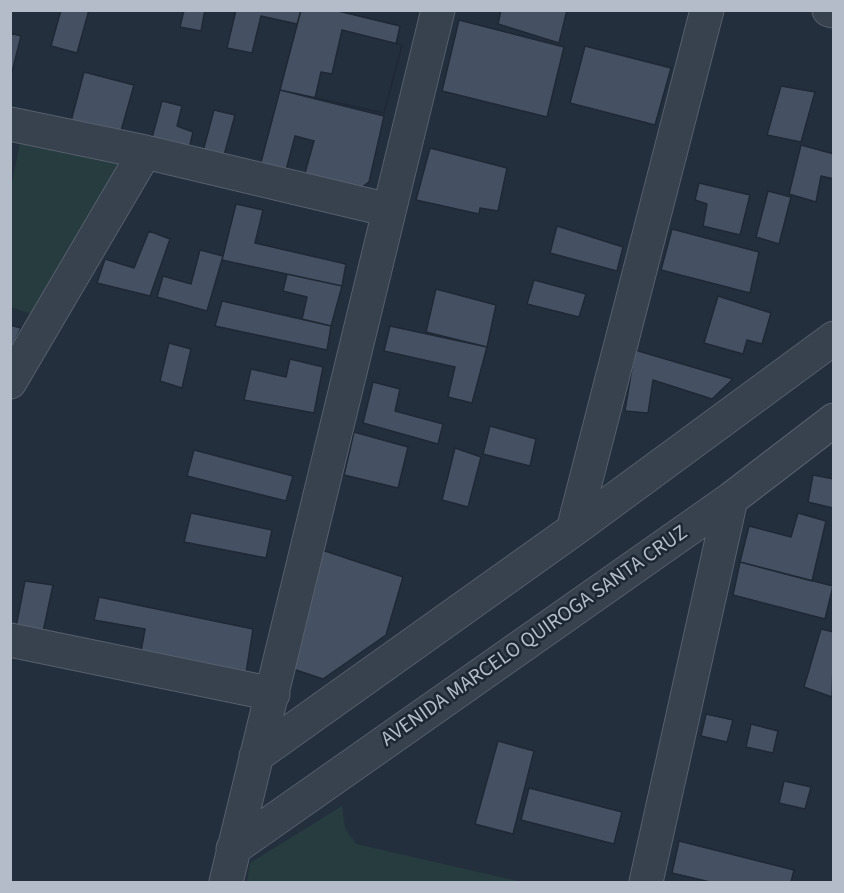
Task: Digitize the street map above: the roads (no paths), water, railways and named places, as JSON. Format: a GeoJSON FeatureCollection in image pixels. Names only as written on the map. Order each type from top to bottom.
{"type":"FeatureCollection","features":[{"type":"Feature","properties":{"kind":"street"},"geometry":{"type":"LineString","coordinates":[[226,882],[438,10]]}},
{"type":"Feature","properties":{"kind":"street"},"geometry":{"type":"LineString","coordinates":[[573,530],[707,10]]}},
{"type":"Feature","properties":{"kind":"street"},"geometry":{"type":"LineString","coordinates":[[828,10],[834,12]]}},
{"type":"Feature","properties":{"kind":"street"},"geometry":{"type":"LineString","coordinates":[[10,124],[145,152],[389,210]]}},
{"type":"Feature","properties":{"kind":"street"},"geometry":{"type":"LineString","coordinates":[[10,382],[145,152]]}},
{"type":"Feature","properties":{"kind":"street"},"geometry":{"type":"LineString","coordinates":[[256,756],[573,530],[834,338]]}},
{"type":"Feature","properties":{"kind":"street","name":"AVENIDA MARCELO QUIROGA SANTA CRUZ"},"geometry":{"type":"LineString","coordinates":[[233,849],[827,432]]}},
{"type":"Feature","properties":{"kind":"street"},"geometry":{"type":"LineString","coordinates":[[646,882],[731,499]]}},
{"type":"Feature","properties":{"kind":"street"},"geometry":{"type":"LineString","coordinates":[[10,640],[273,694]]}}]}
